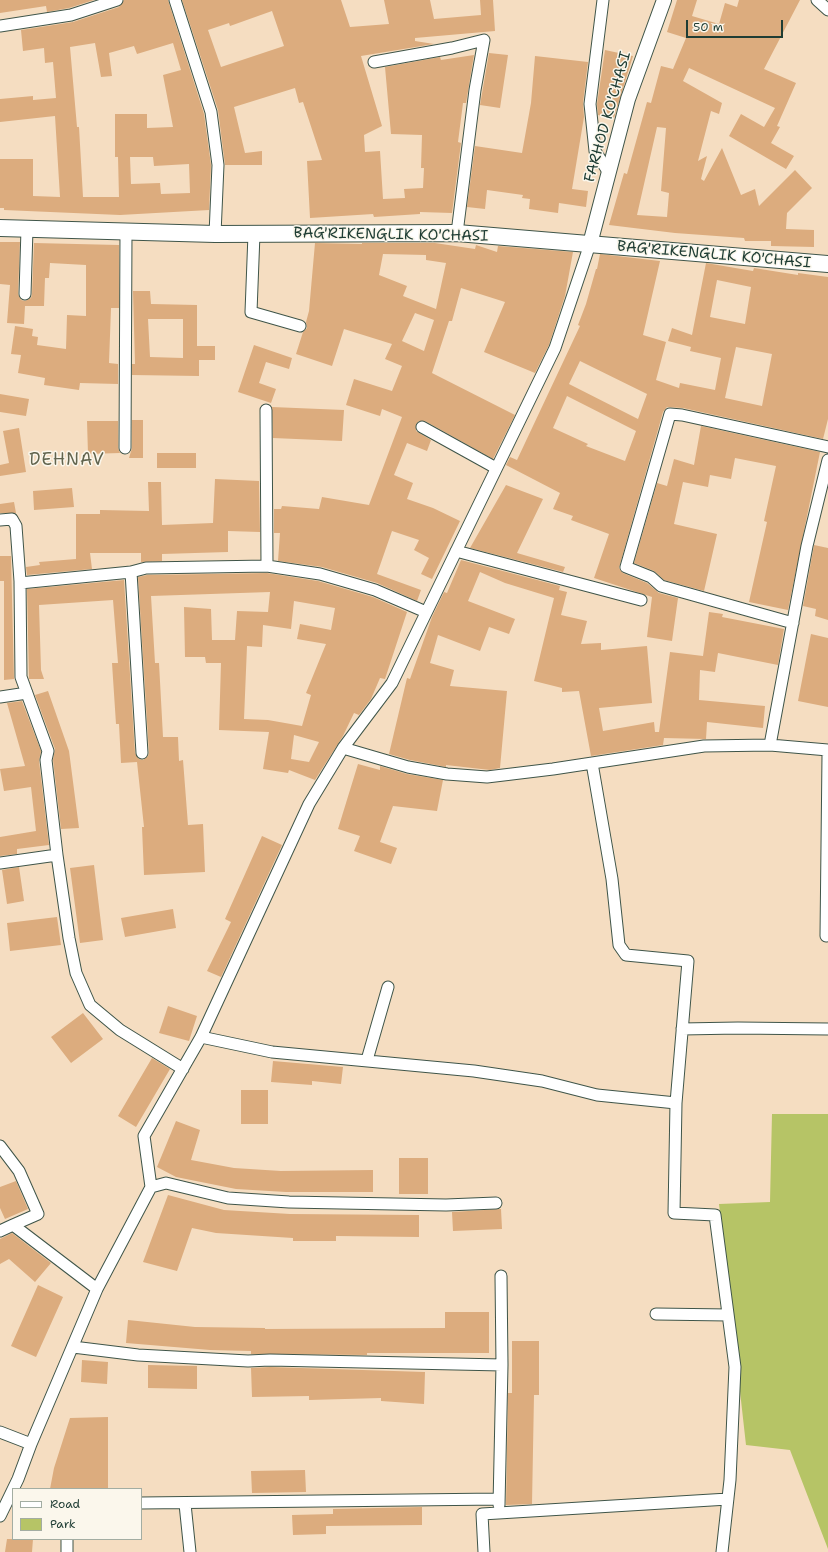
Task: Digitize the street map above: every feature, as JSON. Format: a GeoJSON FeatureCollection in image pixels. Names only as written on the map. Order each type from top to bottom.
{"type":"FeatureCollection","features":[{"type":"Feature","properties":{"kind":"main road","name":"BAG'RIKENGLIK KO'CHASI"},"geometry":{"type":"LineString","coordinates":[[0,228],[215,234],[457,233],[828,264]]}},
{"type":"Feature","properties":{"kind":"street"},"geometry":{"type":"LineString","coordinates":[[0,26],[71,15],[117,0]]}},
{"type":"Feature","properties":{"kind":"street"},"geometry":{"type":"LineString","coordinates":[[175,0],[211,112],[218,165],[215,234]]}},
{"type":"Feature","properties":{"kind":"street"},"geometry":{"type":"LineString","coordinates":[[603,0],[590,104],[595,151],[609,173]]}},
{"type":"Feature","properties":{"kind":"street","name":"FARHOD KO'CHASI"},"geometry":{"type":"LineString","coordinates":[[590,244],[628,99],[664,0]]}},
{"type":"Feature","properties":{"kind":"street"},"geometry":{"type":"LineString","coordinates":[[817,0],[828,10]]}},
{"type":"Feature","properties":{"kind":"street"},"geometry":{"type":"LineString","coordinates":[[374,62],[452,48],[484,40],[475,90],[457,233]]}},
{"type":"Feature","properties":{"kind":"street"},"geometry":{"type":"LineString","coordinates":[[25,294],[26,229]]}},
{"type":"Feature","properties":{"kind":"street"},"geometry":{"type":"LineString","coordinates":[[125,448],[126,232]]}},
{"type":"Feature","properties":{"kind":"street"},"geometry":{"type":"LineString","coordinates":[[254,234],[251,312],[300,326]]}},
{"type":"Feature","properties":{"kind":"street"},"geometry":{"type":"LineString","coordinates":[[14,1488],[31,1444],[97,1289],[151,1187],[144,1136],[201,1037],[309,804],[343,748],[392,683],[555,348],[590,244]]}},
{"type":"Feature","properties":{"kind":"street"},"geometry":{"type":"LineString","coordinates":[[266,410],[267,566]]}},
{"type":"Feature","properties":{"kind":"street"},"geometry":{"type":"LineString","coordinates":[[793,623],[661,586],[651,577],[626,567],[670,414],[682,415],[828,448]]}},
{"type":"Feature","properties":{"kind":"street"},"geometry":{"type":"LineString","coordinates":[[422,427],[496,468]]}},
{"type":"Feature","properties":{"kind":"street"},"geometry":{"type":"LineString","coordinates":[[770,746],[807,546],[826,477],[828,460]]}},
{"type":"Feature","properties":{"kind":"street"},"geometry":{"type":"LineString","coordinates":[[0,520],[12,519],[16,526],[20,583],[21,677],[48,751],[46,760],[57,855],[69,938],[76,973],[90,1006],[120,1030],[183,1069]]}},
{"type":"Feature","properties":{"kind":"street"},"geometry":{"type":"LineString","coordinates":[[456,551],[640,600]]}},
{"type":"Feature","properties":{"kind":"street"},"geometry":{"type":"LineString","coordinates":[[20,583],[131,572],[146,568],[267,566],[320,574],[375,590],[426,612]]}},
{"type":"Feature","properties":{"kind":"street"},"geometry":{"type":"LineString","coordinates":[[131,572],[142,753]]}},
{"type":"Feature","properties":{"kind":"street"},"geometry":{"type":"LineString","coordinates":[[0,697],[27,693]]}},
{"type":"Feature","properties":{"kind":"street"},"geometry":{"type":"LineString","coordinates":[[343,748],[408,767],[447,774],[487,777],[704,746],[770,746],[828,750]]}},
{"type":"Feature","properties":{"kind":"street"},"geometry":{"type":"LineString","coordinates":[[826,936],[828,755]]}},
{"type":"Feature","properties":{"kind":"street"},"geometry":{"type":"LineString","coordinates":[[592,763],[612,879],[619,945],[626,955],[688,961],[676,1104],[674,1212],[715,1215],[735,1367],[728,1499],[722,1552]]}},
{"type":"Feature","properties":{"kind":"street"},"geometry":{"type":"LineString","coordinates":[[0,863],[57,855]]}},
{"type":"Feature","properties":{"kind":"street"},"geometry":{"type":"LineString","coordinates":[[367,1060],[388,987]]}},
{"type":"Feature","properties":{"kind":"street"},"geometry":{"type":"LineString","coordinates":[[682,1029],[828,1029]]}},
{"type":"Feature","properties":{"kind":"street"},"geometry":{"type":"LineString","coordinates":[[201,1037],[272,1052],[474,1071],[542,1081],[597,1096],[676,1104]]}},
{"type":"Feature","properties":{"kind":"street"},"geometry":{"type":"LineString","coordinates":[[0,1146],[19,1171],[38,1214],[0,1231]]}},
{"type":"Feature","properties":{"kind":"street"},"geometry":{"type":"LineString","coordinates":[[151,1187],[166,1183],[228,1198],[289,1202],[446,1205],[496,1203]]}},
{"type":"Feature","properties":{"kind":"street"},"geometry":{"type":"LineString","coordinates":[[13,1225],[97,1289]]}},
{"type":"Feature","properties":{"kind":"street"},"geometry":{"type":"LineString","coordinates":[[498,1514],[502,1365],[501,1276]]}},
{"type":"Feature","properties":{"kind":"street"},"geometry":{"type":"LineString","coordinates":[[656,1314],[728,1315]]}},
{"type":"Feature","properties":{"kind":"street"},"geometry":{"type":"LineString","coordinates":[[73,1347],[138,1355],[248,1361],[277,1360],[502,1365]]}},
{"type":"Feature","properties":{"kind":"street"},"geometry":{"type":"LineString","coordinates":[[0,1432],[31,1444]]}},
{"type":"Feature","properties":{"kind":"street"},"geometry":{"type":"LineString","coordinates":[[142,1503],[185,1504],[499,1499]]}},
{"type":"Feature","properties":{"kind":"street"},"geometry":{"type":"LineString","coordinates":[[484,1552],[482,1514],[728,1499]]}},
{"type":"Feature","properties":{"kind":"street"},"geometry":{"type":"LineString","coordinates":[[0,1516],[9,1502]]}},
{"type":"Feature","properties":{"kind":"street"},"geometry":{"type":"LineString","coordinates":[[185,1504],[190,1552]]}},
{"type":"Feature","properties":{"kind":"street"},"geometry":{"type":"LineString","coordinates":[[67,1540],[67,1552]]}},
{"type":"Feature","properties":{"kind":"green space"},"geometry":{"type":"Polygon","coordinates":[[[772,1114],[828,1114],[828,1549],[790,1450],[746,1445],[719,1204],[770,1202],[772,1114]]]}},
{"type":"Feature","properties":{"kind":"building"},"geometry":{"type":"Polygon","coordinates":[[[0,0],[94,0],[69,8],[47,12],[46,6],[0,13],[0,0]]]}},
{"type":"Feature","properties":{"kind":"building"},"geometry":{"type":"Polygon","coordinates":[[[124,0],[168,0],[204,114],[211,165],[209,210],[120,215],[4,210],[4,208],[0,208],[0,159],[33,159],[33,196],[60,197],[55,116],[0,122],[0,99],[33,96],[33,100],[56,98],[53,62],[45,63],[44,48],[23,51],[21,30],[73,22],[119,7],[124,0]],[[95,43],[70,47],[77,127],[79,127],[83,197],[119,197],[118,157],[115,157],[115,114],[147,114],[147,128],[173,127],[163,75],[181,70],[173,43],[137,54],[134,46],[109,53],[112,76],[101,77],[95,43]],[[130,157],[131,184],[160,183],[161,194],[190,193],[189,164],[154,166],[153,157],[130,157]]]}},
{"type":"Feature","properties":{"kind":"building"},"geometry":{"type":"Polygon","coordinates":[[[182,0],[341,0],[350,27],[389,24],[384,0],[430,0],[434,19],[481,15],[480,0],[493,0],[495,31],[415,38],[415,41],[434,44],[361,56],[382,126],[364,135],[365,152],[380,151],[383,199],[405,198],[404,189],[423,188],[424,168],[421,168],[422,135],[391,134],[385,67],[440,57],[441,60],[474,55],[466,103],[463,103],[458,142],[461,143],[452,213],[420,212],[420,214],[374,217],[373,214],[310,218],[307,161],[322,160],[303,102],[299,103],[295,88],[234,107],[245,153],[262,151],[262,165],[225,165],[218,110],[182,0]],[[272,11],[230,26],[229,23],[208,30],[221,67],[284,46],[272,11]]]}},
{"type":"Feature","properties":{"kind":"building"},"geometry":{"type":"Polygon","coordinates":[[[677,0],[697,0],[692,16],[719,24],[725,3],[737,7],[739,0],[800,0],[764,69],[796,83],[777,126],[780,127],[771,143],[794,156],[786,169],[729,136],[741,114],[764,127],[775,108],[689,68],[683,81],[722,103],[719,114],[711,111],[698,161],[707,156],[701,179],[704,181],[722,148],[741,195],[755,189],[759,206],[795,170],[812,188],[787,213],[786,229],[814,230],[814,247],[771,246],[771,241],[745,241],[744,238],[675,233],[609,225],[624,173],[627,174],[647,102],[651,103],[661,66],[673,69],[686,38],[667,32],[677,0]],[[657,127],[637,215],[667,217],[669,193],[661,191],[666,128],[657,127]]]}},
{"type":"Feature","properties":{"kind":"building"},"geometry":{"type":"Polygon","coordinates":[[[605,50],[633,56],[614,118],[598,115],[597,104],[605,50]]]}},
{"type":"Feature","properties":{"kind":"building"},"geometry":{"type":"Polygon","coordinates":[[[489,53],[508,55],[500,108],[480,105],[489,53]]]}},
{"type":"Feature","properties":{"kind":"building"},"geometry":{"type":"Polygon","coordinates":[[[535,56],[588,62],[583,103],[584,117],[572,189],[588,191],[586,207],[559,203],[558,213],[529,209],[530,199],[522,198],[523,195],[487,190],[485,209],[467,207],[475,146],[522,153],[531,103],[535,56]]]}},
{"type":"Feature","properties":{"kind":"building"},"geometry":{"type":"Polygon","coordinates":[[[0,242],[20,242],[18,294],[21,300],[25,301],[31,298],[32,294],[34,243],[119,245],[119,308],[111,308],[109,363],[118,364],[118,384],[80,383],[79,390],[44,385],[45,378],[18,373],[21,355],[11,354],[15,326],[33,329],[32,336],[38,337],[37,345],[66,349],[67,315],[86,316],[86,265],[50,263],[49,278],[45,278],[44,306],[25,306],[24,324],[7,323],[10,285],[0,284],[0,242]]]}},
{"type":"Feature","properties":{"kind":"building"},"geometry":{"type":"Polygon","coordinates":[[[315,243],[435,243],[475,249],[476,245],[497,252],[498,246],[573,252],[565,296],[549,345],[535,373],[484,352],[505,302],[461,288],[452,321],[449,321],[432,373],[515,415],[493,459],[425,421],[419,421],[416,424],[416,431],[431,440],[427,451],[407,443],[394,475],[413,483],[407,499],[433,508],[460,521],[432,579],[421,574],[429,558],[414,550],[419,540],[392,531],[377,574],[421,590],[417,601],[377,583],[322,567],[278,561],[280,533],[274,533],[274,509],[281,509],[282,506],[319,509],[322,497],[369,505],[402,417],[382,409],[380,416],[346,405],[354,379],[392,391],[402,366],[385,359],[392,344],[344,329],[332,366],[296,354],[303,332],[307,328],[306,322],[309,311],[315,243]],[[383,254],[379,275],[407,286],[403,296],[436,309],[446,263],[426,260],[426,255],[383,254]],[[415,313],[402,341],[424,351],[434,320],[415,313]]]}},
{"type":"Feature","properties":{"kind":"building"},"geometry":{"type":"Polygon","coordinates":[[[600,254],[660,261],[643,335],[666,342],[656,380],[679,388],[680,383],[715,390],[721,358],[690,351],[691,347],[668,341],[672,328],[692,335],[706,263],[753,271],[754,268],[798,275],[798,273],[828,277],[828,419],[823,439],[683,408],[667,407],[663,412],[619,568],[623,573],[647,583],[659,593],[678,598],[672,641],[647,637],[652,597],[594,578],[609,534],[571,520],[573,516],[553,509],[560,493],[506,465],[510,457],[517,460],[580,326],[578,325],[597,269],[600,254]],[[717,280],[710,317],[745,324],[751,287],[717,280]],[[736,347],[725,398],[762,406],[772,354],[736,347]],[[580,361],[569,384],[638,419],[647,394],[580,361]],[[567,396],[553,428],[588,444],[586,446],[625,461],[636,431],[567,396]]]}},
{"type":"Feature","properties":{"kind":"building"},"geometry":{"type":"Polygon","coordinates":[[[133,291],[150,291],[151,304],[197,305],[197,346],[215,346],[215,360],[199,360],[199,376],[132,375],[132,364],[135,364],[133,291]],[[148,319],[150,357],[183,358],[183,319],[148,319]]]}},
{"type":"Feature","properties":{"kind":"building"},"geometry":{"type":"Polygon","coordinates":[[[254,345],[292,358],[289,369],[266,362],[259,383],[276,389],[271,403],[238,392],[254,345]]]}},
{"type":"Feature","properties":{"kind":"building"},"geometry":{"type":"Polygon","coordinates":[[[0,394],[29,399],[26,416],[0,412],[0,394]]]}},
{"type":"Feature","properties":{"kind":"building"},"geometry":{"type":"Polygon","coordinates":[[[272,407],[344,410],[342,441],[273,438],[272,407]]]}},
{"type":"Feature","properties":{"kind":"building"},"geometry":{"type":"Polygon","coordinates":[[[132,420],[143,420],[143,458],[129,458],[132,448],[132,420]]]}},
{"type":"Feature","properties":{"kind":"building"},"geometry":{"type":"Polygon","coordinates":[[[87,421],[118,421],[118,448],[120,453],[88,454],[87,421]]]}},
{"type":"Feature","properties":{"kind":"building"},"geometry":{"type":"Polygon","coordinates":[[[701,426],[820,452],[788,610],[749,602],[767,522],[764,521],[776,466],[735,458],[731,479],[710,475],[708,487],[683,482],[674,524],[717,534],[704,591],[664,580],[654,571],[634,563],[657,483],[667,486],[674,459],[694,465],[701,426]]]}},
{"type":"Feature","properties":{"kind":"building"},"geometry":{"type":"Polygon","coordinates":[[[19,428],[26,472],[0,476],[0,465],[9,463],[3,431],[19,428]]]}},
{"type":"Feature","properties":{"kind":"building"},"geometry":{"type":"Polygon","coordinates":[[[157,453],[196,453],[196,468],[157,468],[157,453]]]}},
{"type":"Feature","properties":{"kind":"building"},"geometry":{"type":"Polygon","coordinates":[[[215,479],[259,481],[260,532],[228,531],[228,552],[162,554],[162,561],[141,562],[141,553],[90,553],[92,569],[27,575],[26,567],[40,565],[39,562],[76,559],[76,514],[100,514],[100,510],[149,511],[148,482],[161,482],[162,525],[213,523],[215,479]]]}},
{"type":"Feature","properties":{"kind":"building"},"geometry":{"type":"Polygon","coordinates":[[[506,485],[543,499],[517,553],[565,567],[563,572],[470,548],[506,485]]]}},
{"type":"Feature","properties":{"kind":"building"},"geometry":{"type":"Polygon","coordinates":[[[72,488],[74,507],[34,510],[33,491],[72,488]]]}},
{"type":"Feature","properties":{"kind":"building"},"geometry":{"type":"Polygon","coordinates":[[[14,502],[16,513],[0,513],[0,504],[14,502]]]}},
{"type":"Feature","properties":{"kind":"building"},"geometry":{"type":"Polygon","coordinates":[[[814,545],[828,548],[828,620],[815,616],[816,609],[803,606],[814,545]]]}},
{"type":"Feature","properties":{"kind":"building"},"geometry":{"type":"Polygon","coordinates":[[[0,556],[11,556],[14,679],[4,680],[4,581],[0,581],[0,556]]]}},
{"type":"Feature","properties":{"kind":"building"},"geometry":{"type":"Polygon","coordinates":[[[461,560],[560,586],[559,590],[567,592],[561,615],[587,621],[581,644],[601,643],[601,650],[647,646],[652,703],[599,708],[603,731],[654,722],[655,732],[659,732],[670,652],[703,656],[709,612],[723,614],[722,617],[784,629],[778,665],[718,653],[715,672],[700,670],[699,700],[765,706],[763,728],[707,722],[706,739],[664,738],[663,745],[591,756],[579,691],[562,692],[562,688],[534,681],[554,598],[505,583],[480,572],[468,601],[515,619],[509,634],[489,627],[480,651],[438,635],[430,663],[454,670],[450,686],[507,691],[500,768],[490,770],[446,765],[446,767],[389,754],[407,678],[410,679],[432,617],[444,592],[447,593],[461,560]]]}},
{"type":"Feature","properties":{"kind":"building"},"geometry":{"type":"Polygon","coordinates":[[[267,573],[318,581],[373,597],[407,612],[385,679],[380,678],[371,699],[359,715],[354,713],[343,736],[315,780],[289,770],[288,773],[263,769],[269,732],[219,730],[221,663],[206,663],[205,657],[185,657],[184,607],[211,609],[212,640],[235,640],[237,611],[268,612],[270,592],[151,596],[155,663],[159,663],[163,737],[178,737],[179,761],[183,760],[188,825],[203,824],[205,872],[144,875],[142,827],[144,827],[137,762],[121,763],[119,724],[116,724],[112,663],[118,663],[113,600],[39,605],[41,670],[44,679],[29,679],[27,589],[124,580],[135,753],[139,759],[143,760],[148,756],[138,577],[147,575],[267,573]],[[294,601],[291,629],[263,625],[262,647],[247,646],[244,719],[268,720],[302,726],[311,695],[306,693],[326,644],[297,639],[300,624],[331,630],[335,608],[294,601]],[[294,735],[291,759],[309,762],[319,742],[294,735]]]}},
{"type":"Feature","properties":{"kind":"building"},"geometry":{"type":"Polygon","coordinates":[[[811,634],[828,638],[828,707],[798,701],[811,634]]]}},
{"type":"Feature","properties":{"kind":"building"},"geometry":{"type":"Polygon","coordinates":[[[48,691],[69,751],[79,828],[61,829],[53,760],[55,749],[35,695],[48,691]]]}},
{"type":"Feature","properties":{"kind":"building"},"geometry":{"type":"Polygon","coordinates":[[[22,701],[41,751],[39,761],[49,845],[17,849],[17,854],[0,856],[0,837],[36,831],[31,787],[4,791],[0,769],[25,766],[7,703],[22,701]]]}},
{"type":"Feature","properties":{"kind":"building"},"geometry":{"type":"Polygon","coordinates":[[[358,764],[380,770],[380,766],[407,774],[443,780],[437,811],[393,806],[380,842],[397,848],[391,864],[354,851],[360,836],[338,829],[358,764]]]}},
{"type":"Feature","properties":{"kind":"building"},"geometry":{"type":"Polygon","coordinates":[[[262,836],[282,845],[221,977],[207,971],[231,922],[225,919],[262,836]]]}},
{"type":"Feature","properties":{"kind":"building"},"geometry":{"type":"Polygon","coordinates":[[[94,865],[103,940],[80,943],[70,868],[94,865]]]}},
{"type":"Feature","properties":{"kind":"building"},"geometry":{"type":"Polygon","coordinates":[[[19,867],[24,901],[7,904],[2,870],[19,867]]]}},
{"type":"Feature","properties":{"kind":"building"},"geometry":{"type":"Polygon","coordinates":[[[173,909],[176,928],[125,937],[121,918],[173,909]]]}},
{"type":"Feature","properties":{"kind":"building"},"geometry":{"type":"Polygon","coordinates":[[[57,917],[61,945],[10,951],[7,923],[57,917]]]}},
{"type":"Feature","properties":{"kind":"building"},"geometry":{"type":"Polygon","coordinates":[[[168,1006],[197,1016],[189,1041],[159,1033],[168,1006]]]}},
{"type":"Feature","properties":{"kind":"building"},"geometry":{"type":"Polygon","coordinates":[[[83,1013],[103,1039],[71,1063],[51,1037],[83,1013]]]}},
{"type":"Feature","properties":{"kind":"building"},"geometry":{"type":"Polygon","coordinates":[[[152,1058],[170,1069],[136,1127],[118,1116],[152,1058]]]}},
{"type":"Feature","properties":{"kind":"building"},"geometry":{"type":"Polygon","coordinates":[[[273,1061],[343,1067],[341,1084],[312,1081],[312,1085],[271,1082],[273,1061]]]}},
{"type":"Feature","properties":{"kind":"building"},"geometry":{"type":"Polygon","coordinates":[[[241,1090],[268,1090],[268,1124],[241,1124],[241,1090]]]}},
{"type":"Feature","properties":{"kind":"building"},"geometry":{"type":"Polygon","coordinates":[[[176,1121],[200,1130],[191,1160],[234,1168],[281,1171],[373,1170],[373,1192],[286,1192],[236,1189],[176,1177],[157,1167],[176,1121]]]}},
{"type":"Feature","properties":{"kind":"building"},"geometry":{"type":"Polygon","coordinates":[[[399,1158],[428,1158],[428,1194],[399,1194],[399,1158]]]}},
{"type":"Feature","properties":{"kind":"building"},"geometry":{"type":"Polygon","coordinates":[[[16,1181],[28,1209],[5,1219],[0,1208],[0,1187],[16,1181]]]}},
{"type":"Feature","properties":{"kind":"building"},"geometry":{"type":"Polygon","coordinates":[[[168,1195],[224,1210],[290,1214],[419,1215],[419,1237],[336,1236],[336,1241],[293,1241],[293,1238],[216,1233],[192,1228],[177,1271],[143,1262],[168,1195]]]}},
{"type":"Feature","properties":{"kind":"building"},"geometry":{"type":"Polygon","coordinates":[[[501,1209],[502,1229],[453,1231],[452,1212],[501,1209]]]}},
{"type":"Feature","properties":{"kind":"building"},"geometry":{"type":"Polygon","coordinates":[[[12,1233],[51,1263],[35,1282],[9,1259],[0,1264],[0,1239],[12,1233]]]}},
{"type":"Feature","properties":{"kind":"building"},"geometry":{"type":"Polygon","coordinates":[[[38,1285],[63,1297],[36,1357],[11,1346],[38,1285]]]}},
{"type":"Feature","properties":{"kind":"building"},"geometry":{"type":"Polygon","coordinates":[[[445,1312],[489,1312],[489,1353],[367,1353],[367,1355],[251,1354],[251,1351],[210,1350],[126,1343],[128,1320],[195,1327],[265,1329],[445,1328],[445,1312]]]}},
{"type":"Feature","properties":{"kind":"building"},"geometry":{"type":"Polygon","coordinates":[[[512,1341],[539,1341],[539,1395],[534,1395],[532,1504],[506,1505],[508,1393],[512,1393],[512,1341]]]}},
{"type":"Feature","properties":{"kind":"building"},"geometry":{"type":"Polygon","coordinates":[[[82,1360],[108,1362],[107,1384],[81,1382],[82,1360]]]}},
{"type":"Feature","properties":{"kind":"building"},"geometry":{"type":"Polygon","coordinates":[[[148,1365],[197,1366],[197,1389],[148,1388],[148,1365]]]}},
{"type":"Feature","properties":{"kind":"building"},"geometry":{"type":"Polygon","coordinates":[[[270,1367],[425,1372],[424,1404],[381,1401],[381,1398],[309,1400],[309,1396],[252,1397],[251,1368],[270,1367]]]}},
{"type":"Feature","properties":{"kind":"building"},"geometry":{"type":"Polygon","coordinates":[[[108,1417],[108,1488],[50,1488],[54,1468],[70,1418],[108,1417]]]}},
{"type":"Feature","properties":{"kind":"building"},"geometry":{"type":"Polygon","coordinates":[[[305,1470],[306,1492],[252,1493],[251,1471],[305,1470]]]}},
{"type":"Feature","properties":{"kind":"building"},"geometry":{"type":"Polygon","coordinates":[[[422,1507],[422,1525],[326,1526],[326,1534],[293,1535],[292,1515],[333,1514],[333,1509],[422,1507]]]}},
{"type":"Feature","properties":{"kind":"building"},"geometry":{"type":"Polygon","coordinates":[[[7,1539],[33,1540],[32,1552],[5,1552],[7,1539]]]}},
{"type":"Feature","properties":{"kind":"district","name":"DEHNAV"},"geometry":{"type":"Point","coordinates":[67,461]}}]}
